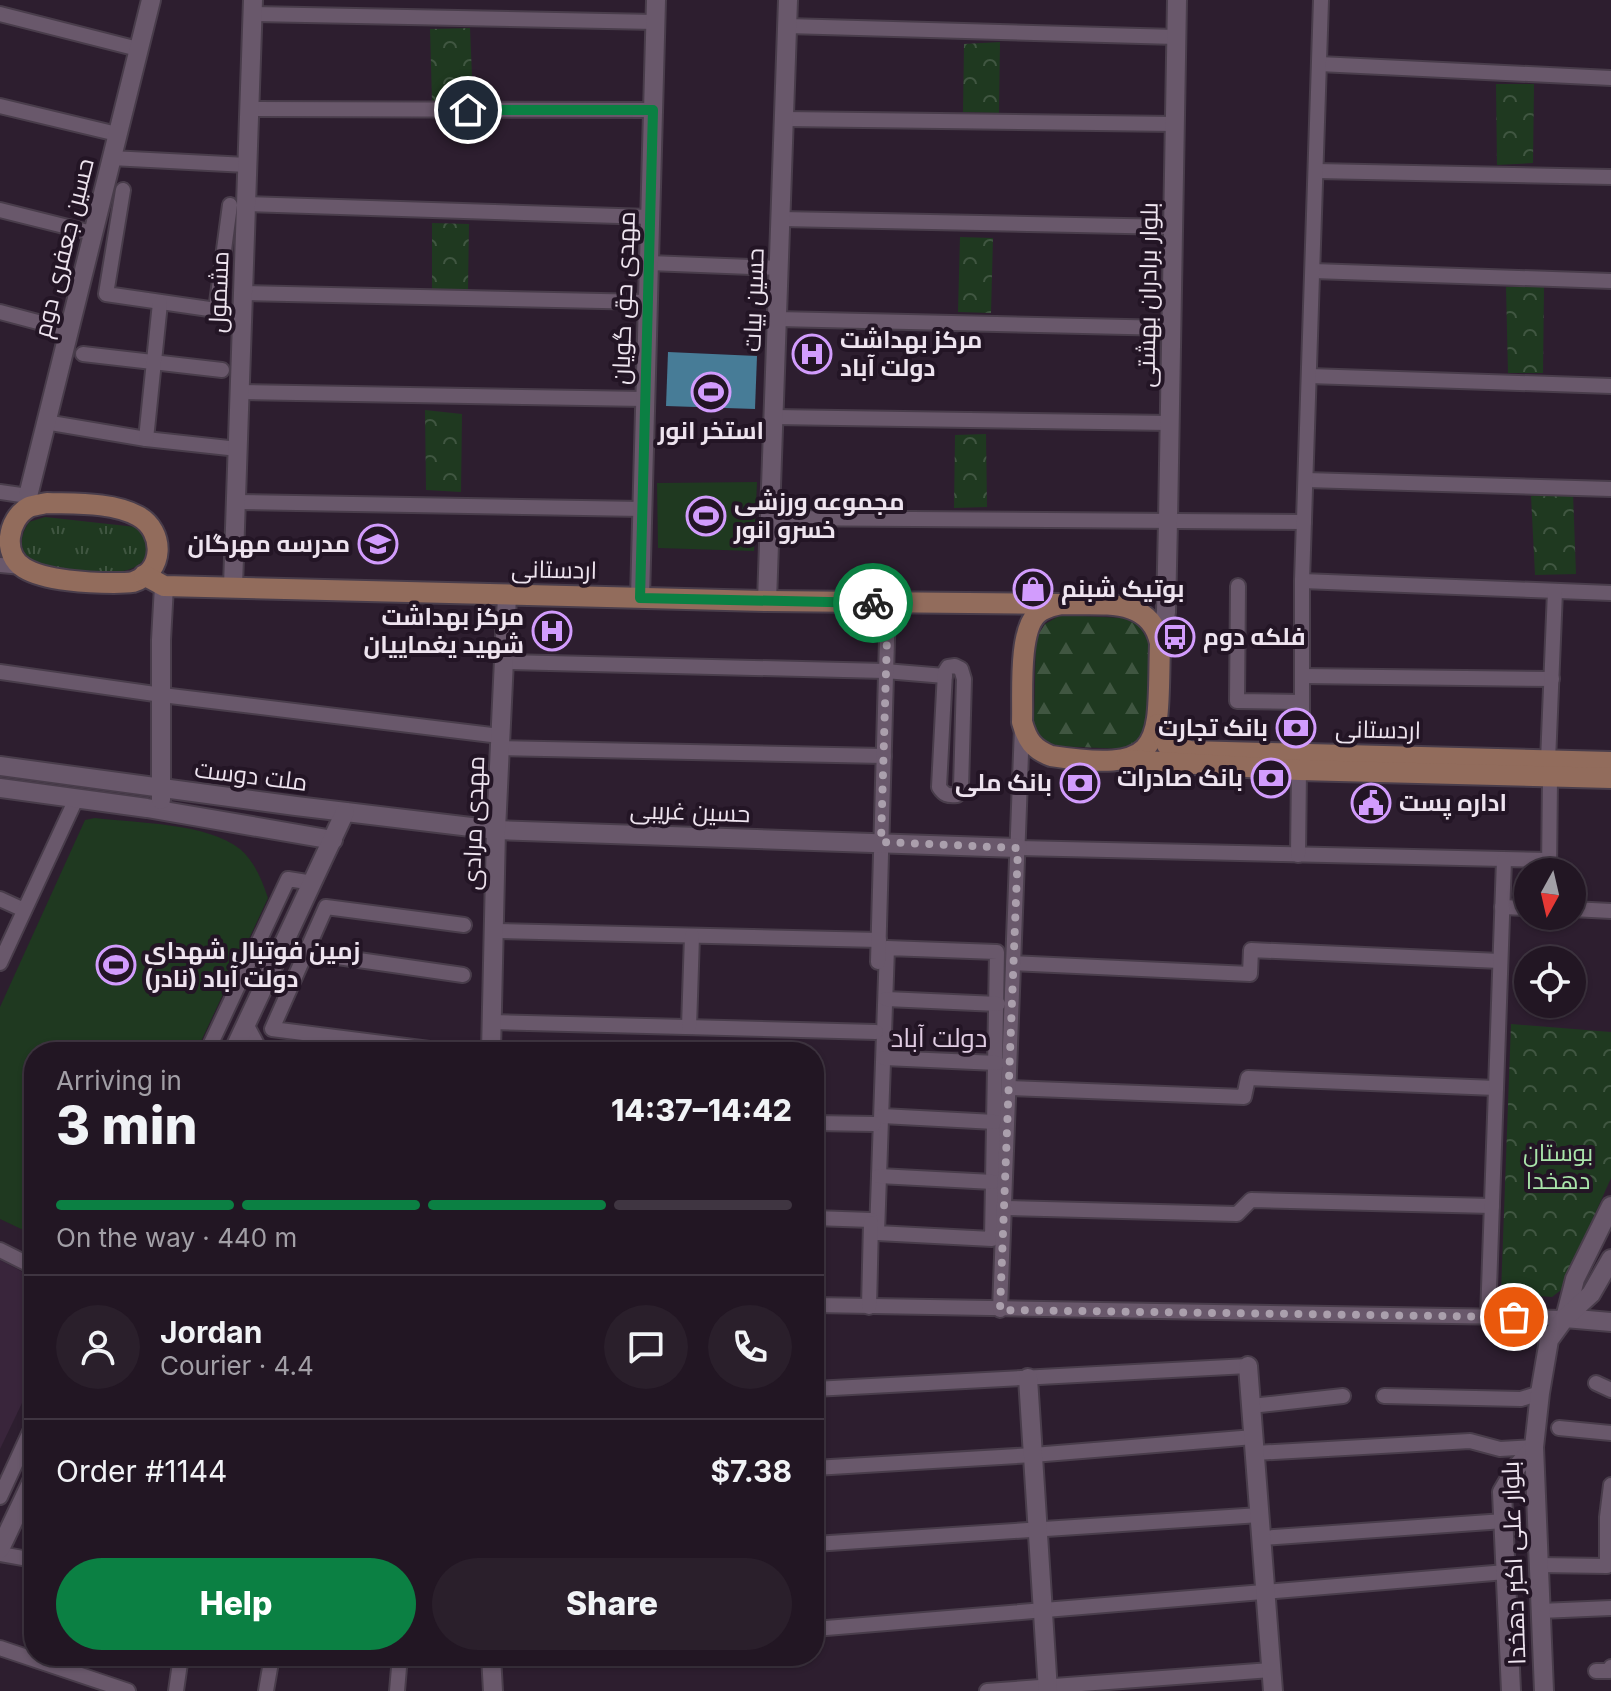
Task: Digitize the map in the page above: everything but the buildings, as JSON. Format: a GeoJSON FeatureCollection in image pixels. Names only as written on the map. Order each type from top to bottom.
{"type":"FeatureCollection","features":[{"type":"Feature","properties":{"kind":"main road"},"geometry":{"type":"LineString","coordinates":[[28,502],[123,510],[139,517],[154,529],[159,545],[156,562],[132,582],[103,583],[38,574],[22,567],[10,552],[10,533],[28,502]]}},
{"type":"Feature","properties":{"kind":"main road","name":"اردستانی"},"geometry":{"type":"LineString","coordinates":[[144,575],[164,586],[507,596],[1061,604]]}},
{"type":"Feature","properties":{"kind":"main road"},"geometry":{"type":"LineString","coordinates":[[972,604],[1014,623],[1025,640]]}},
{"type":"Feature","properties":{"kind":"main road"},"geometry":{"type":"LineString","coordinates":[[1061,604],[1125,607],[1143,614],[1157,631],[1160,643],[1158,724],[1147,749],[1125,760],[1051,756],[1031,744],[1022,722],[1025,640],[1037,614],[1061,604]]}},
{"type":"Feature","properties":{"kind":"main road","name":"اردستانی"},"geometry":{"type":"LineString","coordinates":[[1158,724],[1167,745],[1176,749],[1300,762]]}},
{"type":"Feature","properties":{"kind":"main road","name":"اردستانی"},"geometry":{"type":"LineString","coordinates":[[1125,760],[1549,769],[1611,778]]}},
{"type":"Feature","properties":{"kind":"main road","name":"اردستانی"},"geometry":{"type":"LineString","coordinates":[[1549,769],[1611,762]]}},
{"type":"Feature","properties":{"kind":"street","name":"حسین جعفری دوم"},"geometry":{"type":"LineString","coordinates":[[28,502],[45,422],[151,0]]}},
{"type":"Feature","properties":{"kind":"street","name":"مهدی حق گویان"},"geometry":{"type":"LineString","coordinates":[[640,598],[656,0]]}},
{"type":"Feature","properties":{"kind":"street","name":"حسین بیات"},"geometry":{"type":"LineString","coordinates":[[767,601],[788,0]]}},
{"type":"Feature","properties":{"kind":"street","name":"بلوار برادران بهشتی"},"geometry":{"type":"LineString","coordinates":[[1160,643],[1166,592],[1168,521],[1177,0]]}},
{"type":"Feature","properties":{"kind":"street"},"geometry":{"type":"LineString","coordinates":[[1298,855],[1302,581],[1321,0]]}},
{"type":"Feature","properties":{"kind":"street"},"geometry":{"type":"LineString","coordinates":[[252,7],[655,22]]}},
{"type":"Feature","properties":{"kind":"street","name":"مشمول"},"geometry":{"type":"LineString","coordinates":[[233,586],[243,293],[238,204],[247,165],[252,7]]}},
{"type":"Feature","properties":{"kind":"street"},"geometry":{"type":"LineString","coordinates":[[0,14],[138,49]]}},
{"type":"Feature","properties":{"kind":"street"},"geometry":{"type":"LineString","coordinates":[[787,26],[1176,37]]}},
{"type":"Feature","properties":{"kind":"street"},"geometry":{"type":"LineString","coordinates":[[1319,64],[1611,78]]}},
{"type":"Feature","properties":{"kind":"street"},"geometry":{"type":"LineString","coordinates":[[0,106],[117,134]]}},
{"type":"Feature","properties":{"kind":"street"},"geometry":{"type":"LineString","coordinates":[[249,109],[653,110]]}},
{"type":"Feature","properties":{"kind":"street"},"geometry":{"type":"LineString","coordinates":[[785,119],[1175,124]]}},
{"type":"Feature","properties":{"kind":"street"},"geometry":{"type":"LineString","coordinates":[[111,158],[247,165]]}},
{"type":"Feature","properties":{"kind":"street"},"geometry":{"type":"LineString","coordinates":[[1316,171],[1611,177]]}},
{"type":"Feature","properties":{"kind":"street"},"geometry":{"type":"LineString","coordinates":[[123,190],[106,294],[216,310],[238,204],[650,217]]}},
{"type":"Feature","properties":{"kind":"street"},"geometry":{"type":"LineString","coordinates":[[0,210],[92,233]]}},
{"type":"Feature","properties":{"kind":"street"},"geometry":{"type":"LineString","coordinates":[[781,219],[1173,227]]}},
{"type":"Feature","properties":{"kind":"street"},"geometry":{"type":"LineString","coordinates":[[649,263],[779,268]]}},
{"type":"Feature","properties":{"kind":"street"},"geometry":{"type":"LineString","coordinates":[[1313,271],[1611,281]]}},
{"type":"Feature","properties":{"kind":"street"},"geometry":{"type":"LineString","coordinates":[[243,293],[648,302]]}},
{"type":"Feature","properties":{"kind":"street"},"geometry":{"type":"LineString","coordinates":[[146,439],[160,303]]}},
{"type":"Feature","properties":{"kind":"street"},"geometry":{"type":"LineString","coordinates":[[0,312],[68,330]]}},
{"type":"Feature","properties":{"kind":"street"},"geometry":{"type":"LineString","coordinates":[[777,319],[1171,328]]}},
{"type":"Feature","properties":{"kind":"street"},"geometry":{"type":"LineString","coordinates":[[83,354],[222,370]]}},
{"type":"Feature","properties":{"kind":"street"},"geometry":{"type":"LineString","coordinates":[[1309,376],[1611,386]]}},
{"type":"Feature","properties":{"kind":"street"},"geometry":{"type":"LineString","coordinates":[[240,392],[645,399]]}},
{"type":"Feature","properties":{"kind":"street"},"geometry":{"type":"LineString","coordinates":[[774,417],[1170,423]]}},
{"type":"Feature","properties":{"kind":"street"},"geometry":{"type":"LineString","coordinates":[[45,422],[146,439],[238,449]]}},
{"type":"Feature","properties":{"kind":"street"},"geometry":{"type":"LineString","coordinates":[[1306,480],[1611,489]]}},
{"type":"Feature","properties":{"kind":"street"},"geometry":{"type":"LineString","coordinates":[[0,492],[28,502]]}},
{"type":"Feature","properties":{"kind":"street"},"geometry":{"type":"LineString","coordinates":[[236,502],[642,509]]}},
{"type":"Feature","properties":{"kind":"street"},"geometry":{"type":"LineString","coordinates":[[770,518],[1304,522]]}},
{"type":"Feature","properties":{"kind":"street"},"geometry":{"type":"LineString","coordinates":[[0,565],[22,567]]}},
{"type":"Feature","properties":{"kind":"street"},"geometry":{"type":"LineString","coordinates":[[1302,581],[1611,593]]}},
{"type":"Feature","properties":{"kind":"street"},"geometry":{"type":"LineString","coordinates":[[161,811],[164,586]]}},
{"type":"Feature","properties":{"kind":"street"},"geometry":{"type":"LineString","coordinates":[[1238,586],[1237,701],[1302,702]]}},
{"type":"Feature","properties":{"kind":"street"},"geometry":{"type":"LineString","coordinates":[[1549,858],[1555,591]]}},
{"type":"Feature","properties":{"kind":"street"},"geometry":{"type":"LineString","coordinates":[[1143,614],[1151,611],[1166,592]]}},
{"type":"Feature","properties":{"kind":"street","name":"مهدی مرادی"},"geometry":{"type":"LineString","coordinates":[[491,1042],[496,830],[507,596]]}},
{"type":"Feature","properties":{"kind":"street"},"geometry":{"type":"LineString","coordinates":[[888,603],[876,1032],[877,1233],[992,1239],[995,1122],[1003,1076],[1013,963],[1022,722]]}},
{"type":"Feature","properties":{"kind":"street"},"geometry":{"type":"LineString","coordinates":[[504,662],[885,671],[945,676]]}},
{"type":"Feature","properties":{"kind":"street"},"geometry":{"type":"LineString","coordinates":[[955,666],[961,669],[964,679],[961,788],[957,795],[950,796],[939,787],[945,676],[948,667],[955,666]]}},
{"type":"Feature","properties":{"kind":"street"},"geometry":{"type":"LineString","coordinates":[[0,672],[500,742],[884,756]]}},
{"type":"Feature","properties":{"kind":"street"},"geometry":{"type":"LineString","coordinates":[[1302,676],[1552,679]]}},
{"type":"Feature","properties":{"kind":"street","name":"ملت دوست"},"geometry":{"type":"LineString","coordinates":[[0,766],[496,830]]}},
{"type":"Feature","properties":{"kind":"street","name":"ملت دوست"},"geometry":{"type":"LineString","coordinates":[[0,788],[333,840]]}},
{"type":"Feature","properties":{"kind":"street"},"geometry":{"type":"LineString","coordinates":[[0,963],[76,799]]}},
{"type":"Feature","properties":{"kind":"street"},"geometry":{"type":"LineString","coordinates":[[238,1042],[345,812]]}},
{"type":"Feature","properties":{"kind":"street","name":"حسین غریبی"},"geometry":{"type":"LineString","coordinates":[[496,830],[1018,848]]}},
{"type":"Feature","properties":{"kind":"street"},"geometry":{"type":"LineString","coordinates":[[1018,848],[1514,861]]}},
{"type":"Feature","properties":{"kind":"street"},"geometry":{"type":"LineString","coordinates":[[1488,1317],[1504,860]]}},
{"type":"Feature","properties":{"kind":"street"},"geometry":{"type":"LineString","coordinates":[[212,1042],[288,879],[313,883]]}},
{"type":"Feature","properties":{"kind":"street"},"geometry":{"type":"LineString","coordinates":[[0,899],[24,910]]}},
{"type":"Feature","properties":{"kind":"street"},"geometry":{"type":"LineString","coordinates":[[355,1042],[272,1029],[326,907],[464,925]]}},
{"type":"Feature","properties":{"kind":"street"},"geometry":{"type":"LineString","coordinates":[[1502,907],[1514,907]]}},
{"type":"Feature","properties":{"kind":"street"},"geometry":{"type":"LineString","coordinates":[[1586,910],[1611,911]]}},
{"type":"Feature","properties":{"kind":"street"},"geometry":{"type":"LineString","coordinates":[[495,931],[879,940]]}},
{"type":"Feature","properties":{"kind":"street"},"geometry":{"type":"LineString","coordinates":[[689,1027],[692,936]]}},
{"type":"Feature","properties":{"kind":"street"},"geometry":{"type":"LineString","coordinates":[[869,1307],[871,1220],[884,1058],[887,948],[997,952],[1003,1076],[1004,1208],[1000,1310]]}},
{"type":"Feature","properties":{"kind":"street"},"geometry":{"type":"LineString","coordinates":[[282,949],[463,975]]}},
{"type":"Feature","properties":{"kind":"street"},"geometry":{"type":"LineString","coordinates":[[1013,963],[1250,974],[1251,950],[1500,961]]}},
{"type":"Feature","properties":{"kind":"street"},"geometry":{"type":"LineString","coordinates":[[886,999],[998,1004]]}},
{"type":"Feature","properties":{"kind":"street"},"geometry":{"type":"LineString","coordinates":[[492,1022],[876,1032]]}},
{"type":"Feature","properties":{"kind":"street"},"geometry":{"type":"LineString","coordinates":[[246,1024],[256,1042]]}},
{"type":"Feature","properties":{"kind":"street"},"geometry":{"type":"LineString","coordinates":[[884,1058],[1003,1076],[1244,1097],[1248,1078],[1496,1088]]}},
{"type":"Feature","properties":{"kind":"street"},"geometry":{"type":"LineString","coordinates":[[824,1123],[995,1122]]}},
{"type":"Feature","properties":{"kind":"street"},"geometry":{"type":"LineString","coordinates":[[879,1176],[993,1182]]}},
{"type":"Feature","properties":{"kind":"street"},"geometry":{"type":"LineString","coordinates":[[1004,1208],[1237,1214],[1251,1200],[1492,1206]]}},
{"type":"Feature","properties":{"kind":"street"},"geometry":{"type":"LineString","coordinates":[[1565,1318],[1575,1279],[1611,1206]]}},
{"type":"Feature","properties":{"kind":"street"},"geometry":{"type":"LineString","coordinates":[[824,1218],[871,1220]]}},
{"type":"Feature","properties":{"kind":"street"},"geometry":{"type":"LineString","coordinates":[[0,1250],[24,1262]]}},
{"type":"Feature","properties":{"kind":"street"},"geometry":{"type":"LineString","coordinates":[[824,1467],[1254,1445],[1470,1441],[1500,1449],[1534,1447],[1549,1340],[1565,1318],[1591,1294],[1611,1259]]}},
{"type":"Feature","properties":{"kind":"street"},"geometry":{"type":"LineString","coordinates":[[824,1305],[1565,1318],[1611,1322]]}},
{"type":"Feature","properties":{"kind":"street"},"geometry":{"type":"LineString","coordinates":[[824,1388],[1248,1366],[1273,1691]]}},
{"type":"Feature","properties":{"kind":"street"},"geometry":{"type":"LineString","coordinates":[[1028,1378],[1048,1689]]}},
{"type":"Feature","properties":{"kind":"street"},"geometry":{"type":"LineString","coordinates":[[1596,1383],[1611,1390]]}},
{"type":"Feature","properties":{"kind":"street"},"geometry":{"type":"LineString","coordinates":[[1384,1396],[1521,1399],[1540,1393]]}},
{"type":"Feature","properties":{"kind":"street"},"geometry":{"type":"LineString","coordinates":[[1251,1406],[1343,1396]]}},
{"type":"Feature","properties":{"kind":"street"},"geometry":{"type":"LineString","coordinates":[[1559,1428],[1611,1433]]}},
{"type":"Feature","properties":{"kind":"street"},"geometry":{"type":"LineString","coordinates":[[0,1497],[24,1445]]}},
{"type":"Feature","properties":{"kind":"street","name":"بلوار علی اکبر دهخدا"},"geometry":{"type":"LineString","coordinates":[[1511,1691],[1502,1492],[1516,1468],[1534,1447]]}},
{"type":"Feature","properties":{"kind":"street","name":"بلوار علی اکبر دهخدا"},"geometry":{"type":"LineString","coordinates":[[1534,1447],[1544,1691]]}},
{"type":"Feature","properties":{"kind":"street"},"geometry":{"type":"LineString","coordinates":[[1538,1565],[1607,1566],[1607,1517],[1611,1485]]}},
{"type":"Feature","properties":{"kind":"street"},"geometry":{"type":"LineString","coordinates":[[24,1499],[0,1552],[24,1558]]}},
{"type":"Feature","properties":{"kind":"street"},"geometry":{"type":"LineString","coordinates":[[824,1543],[1260,1515]]}},
{"type":"Feature","properties":{"kind":"street"},"geometry":{"type":"LineString","coordinates":[[1261,1538],[1504,1521]]}},
{"type":"Feature","properties":{"kind":"street"},"geometry":{"type":"LineString","coordinates":[[824,1628],[1506,1572]]}},
{"type":"Feature","properties":{"kind":"street"},"geometry":{"type":"LineString","coordinates":[[1540,1611],[1611,1608]]}},
{"type":"Feature","properties":{"kind":"street"},"geometry":{"type":"LineString","coordinates":[[0,1648],[24,1656]]}},
{"type":"Feature","properties":{"kind":"street"},"geometry":{"type":"LineString","coordinates":[[54,1666],[128,1691]]}},
{"type":"Feature","properties":{"kind":"street"},"geometry":{"type":"LineString","coordinates":[[176,1691],[180,1666]]}},
{"type":"Feature","properties":{"kind":"street"},"geometry":{"type":"LineString","coordinates":[[266,1691],[270,1666]]}},
{"type":"Feature","properties":{"kind":"street"},"geometry":{"type":"LineString","coordinates":[[397,1691],[399,1666]]}},
{"type":"Feature","properties":{"kind":"street"},"geometry":{"type":"LineString","coordinates":[[492,1666],[493,1691]]}},
{"type":"Feature","properties":{"kind":"street"},"geometry":{"type":"LineString","coordinates":[[987,1691],[1048,1689],[1271,1670]]}},
{"type":"Feature","properties":{"kind":"shaded area"},"geometry":{"type":"Polygon","coordinates":[[[0,1260],[24,1273],[24,1399],[0,1449],[0,1260]]]}},
{"type":"Feature","properties":{"kind":"green space"},"geometry":{"type":"Polygon","coordinates":[[[470,28],[473,100],[432,102],[430,29],[470,28]]]}},
{"type":"Feature","properties":{"kind":"green space"},"geometry":{"type":"Polygon","coordinates":[[[1000,42],[999,113],[963,112],[964,44],[1000,42]]]}},
{"type":"Feature","properties":{"kind":"green space"},"geometry":{"type":"Polygon","coordinates":[[[1496,84],[1534,84],[1533,163],[1497,165],[1496,84]]]}},
{"type":"Feature","properties":{"kind":"green space"},"geometry":{"type":"Polygon","coordinates":[[[432,223],[469,224],[468,290],[432,289],[432,223]]]}},
{"type":"Feature","properties":{"kind":"green space"},"geometry":{"type":"Polygon","coordinates":[[[960,237],[993,238],[991,313],[958,312],[960,237]]]}},
{"type":"Feature","properties":{"kind":"green space"},"geometry":{"type":"Polygon","coordinates":[[[1506,287],[1544,287],[1543,373],[1508,373],[1506,287]]]}},
{"type":"Feature","properties":{"kind":"green space"},"geometry":{"type":"Polygon","coordinates":[[[425,410],[462,414],[461,492],[426,490],[425,410]]]}},
{"type":"Feature","properties":{"kind":"green space"},"geometry":{"type":"Polygon","coordinates":[[[986,434],[987,507],[954,508],[955,435],[986,434]]]}},
{"type":"Feature","properties":{"kind":"green space","name":"مجموعه ورزشی خسرو انور"},"geometry":{"type":"Polygon","coordinates":[[[757,482],[754,551],[658,548],[657,483],[757,482]]]}},
{"type":"Feature","properties":{"kind":"green space"},"geometry":{"type":"Polygon","coordinates":[[[1573,493],[1576,574],[1535,575],[1531,496],[1573,493]]]}},
{"type":"Feature","properties":{"kind":"green space"},"geometry":{"type":"Polygon","coordinates":[[[45,517],[136,527],[146,539],[146,554],[140,564],[129,570],[114,572],[79,571],[36,564],[23,550],[23,534],[29,522],[45,517]]]}},
{"type":"Feature","properties":{"kind":"green space"},"geometry":{"type":"Polygon","coordinates":[[[1061,615],[1123,618],[1140,626],[1149,644],[1147,728],[1139,742],[1124,749],[1054,746],[1041,738],[1034,724],[1036,638],[1045,624],[1061,615]]]}},
{"type":"Feature","properties":{"kind":"green space"},"geometry":{"type":"Polygon","coordinates":[[[95,818],[171,826],[226,840],[250,860],[268,898],[201,1042],[24,1042],[24,1230],[0,1219],[0,1007],[85,820],[95,818]]]}},
{"type":"Feature","properties":{"kind":"green space","name":"بوستان دهخدا"},"geometry":{"type":"Polygon","coordinates":[[[1511,1024],[1611,1032],[1611,1178],[1561,1290],[1552,1297],[1501,1293],[1511,1024]]]}},
{"type":"Feature","properties":{"kind":"water","name":"استخر انور"},"geometry":{"type":"Polygon","coordinates":[[[668,352],[757,356],[755,409],[666,406],[668,352]]]}},
{"type":"Feature","properties":{"kind":"way so far"},"geometry":{"type":"LineString","coordinates":[[873,603],[888,603],[881,842],[1018,848],[1000,1310],[1514,1317]]}},
{"type":"Feature","properties":{"kind":"place","name":"مرکز بهداشت دولت آباد"},"geometry":{"type":"Point","coordinates":[812,354]}},
{"type":"Feature","properties":{"kind":"place","name":"استخر انور"},"geometry":{"type":"Point","coordinates":[711,392]}},
{"type":"Feature","properties":{"kind":"place","name":"مجموعه ورزشی خسرو انور"},"geometry":{"type":"Point","coordinates":[706,516]}},
{"type":"Feature","properties":{"kind":"place","name":"مدرسه مهرگان"},"geometry":{"type":"Point","coordinates":[378,544]}},
{"type":"Feature","properties":{"kind":"place","name":"بوتیک شبنم"},"geometry":{"type":"Point","coordinates":[1033,589]}},
{"type":"Feature","properties":{"kind":"place","name":"مرکز بهداشت شهید یغماییان"},"geometry":{"type":"Point","coordinates":[552,631]}},
{"type":"Feature","properties":{"kind":"place","name":"فلکه دوم"},"geometry":{"type":"Point","coordinates":[1175,637]}},
{"type":"Feature","properties":{"kind":"place","name":"بانک تجارت"},"geometry":{"type":"Point","coordinates":[1296,728]}},
{"type":"Feature","properties":{"kind":"place","name":"بانک صادرات"},"geometry":{"type":"Point","coordinates":[1271,778]}},
{"type":"Feature","properties":{"kind":"place","name":"بانک ملی"},"geometry":{"type":"Point","coordinates":[1080,783]}},
{"type":"Feature","properties":{"kind":"place","name":"اداره پست"},"geometry":{"type":"Point","coordinates":[1371,803]}},
{"type":"Feature","properties":{"kind":"place","name":"زمین فوتبال شهدای دولت آباد (نادر)"},"geometry":{"type":"Point","coordinates":[116,965]}},
{"type":"Feature","properties":{"kind":"district","name":"دولت آباد"},"geometry":{"type":"Point","coordinates":[939,1038]}},
{"type":"Feature","properties":{"kind":"route"},"geometry":{"type":"LineString","coordinates":[[468,110],[653,110],[640,598],[873,603]]}}]}
